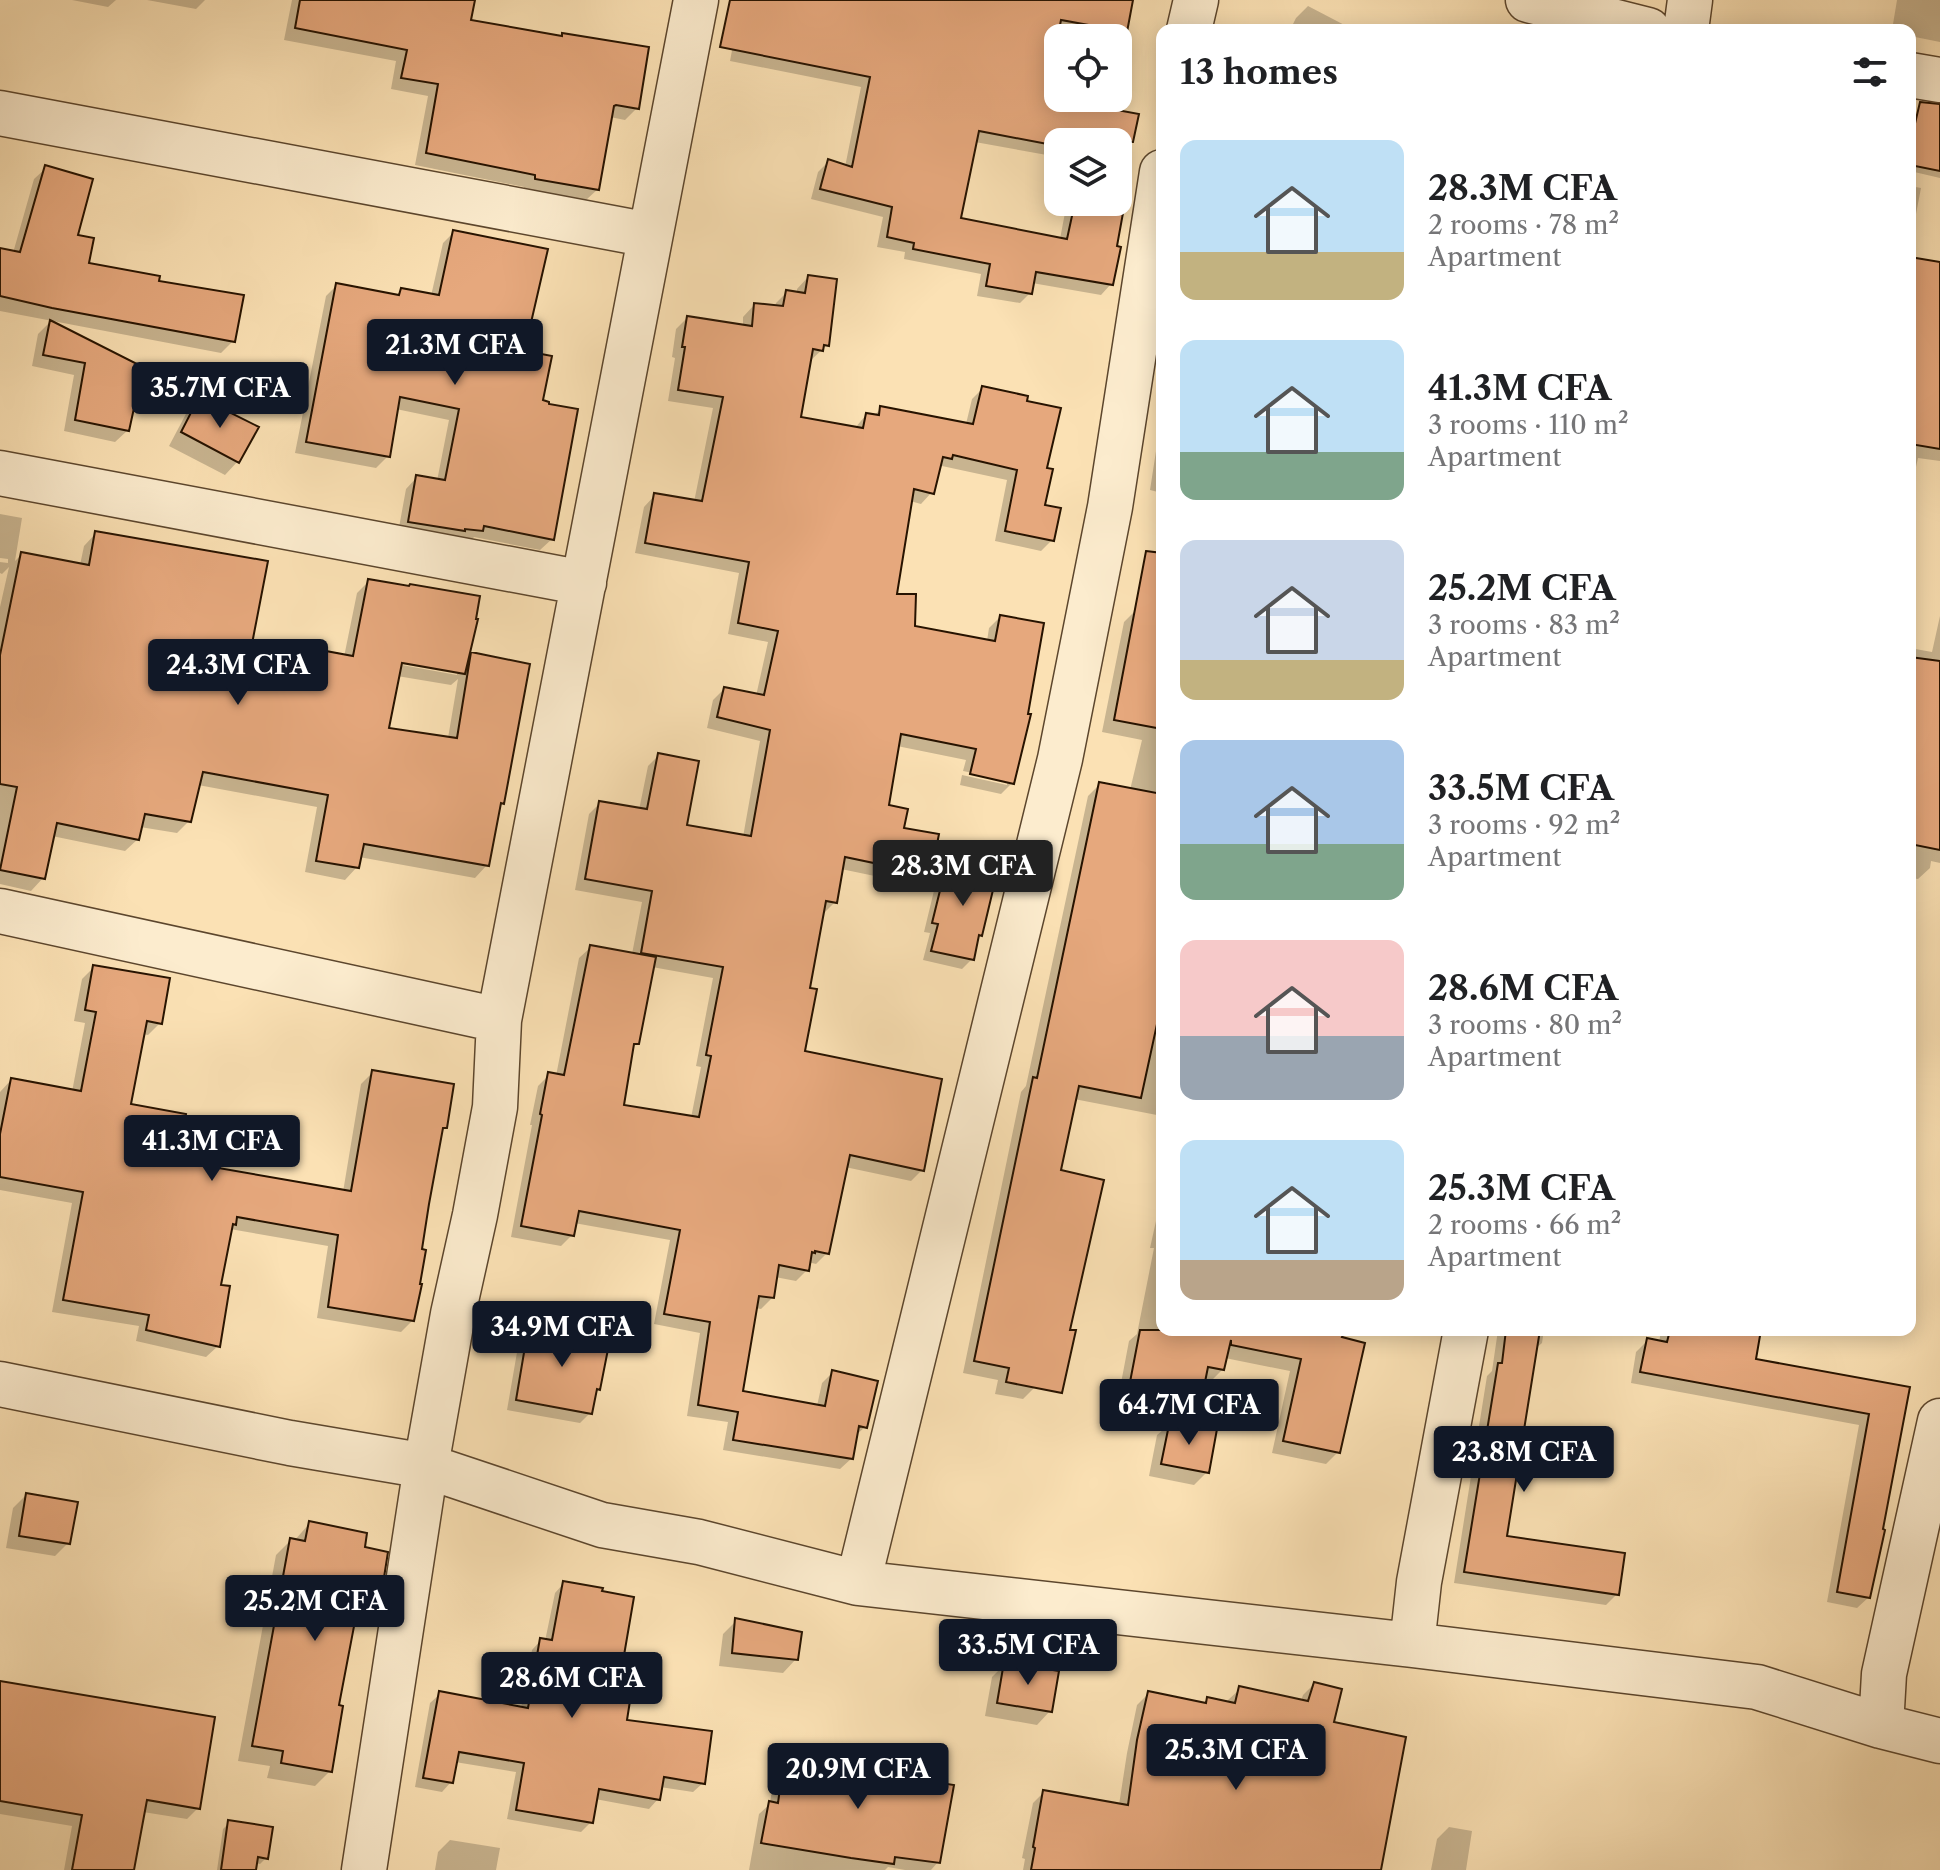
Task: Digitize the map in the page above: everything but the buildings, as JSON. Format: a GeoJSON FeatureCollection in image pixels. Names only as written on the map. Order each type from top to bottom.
{"type":"FeatureCollection","features":[{"type":"Feature","properties":{"kind":"street"},"geometry":{"type":"LineString","coordinates":[[364,1870],[426,1466],[495,1107],[499,1020],[696,0]]}},
{"type":"Feature","properties":{"kind":"street"},"geometry":{"type":"LineString","coordinates":[[1190,24],[1196,0]]}},
{"type":"Feature","properties":{"kind":"street"},"geometry":{"type":"LineString","coordinates":[[1528,0],[1624,24]]}},
{"type":"Feature","properties":{"kind":"street"},"geometry":{"type":"LineString","coordinates":[[1687,24],[1690,0]]}},
{"type":"Feature","properties":{"kind":"street"},"geometry":{"type":"LineString","coordinates":[[1916,76],[1940,80]]}},
{"type":"Feature","properties":{"kind":"street"},"geometry":{"type":"LineString","coordinates":[[0,113],[650,235]]}},
{"type":"Feature","properties":{"kind":"street"},"geometry":{"type":"LineString","coordinates":[[858,1583],[1060,759],[1110,507],[1156,211]]}},
{"type":"Feature","properties":{"kind":"street"},"geometry":{"type":"LineString","coordinates":[[0,473],[584,583]]}},
{"type":"Feature","properties":{"kind":"street"},"geometry":{"type":"LineString","coordinates":[[0,911],[499,1020]]}},
{"type":"Feature","properties":{"kind":"street"},"geometry":{"type":"LineString","coordinates":[[1412,1645],[1419,1582],[1465,1336]]}},
{"type":"Feature","properties":{"kind":"street"},"geometry":{"type":"LineString","coordinates":[[1,1389],[426,1466],[602,1525],[699,1542],[858,1583],[1757,1687],[1940,1741]]}},
{"type":"Feature","properties":{"kind":"street"},"geometry":{"type":"LineString","coordinates":[[1881,1726],[1884,1674],[1940,1421]]}}]}
